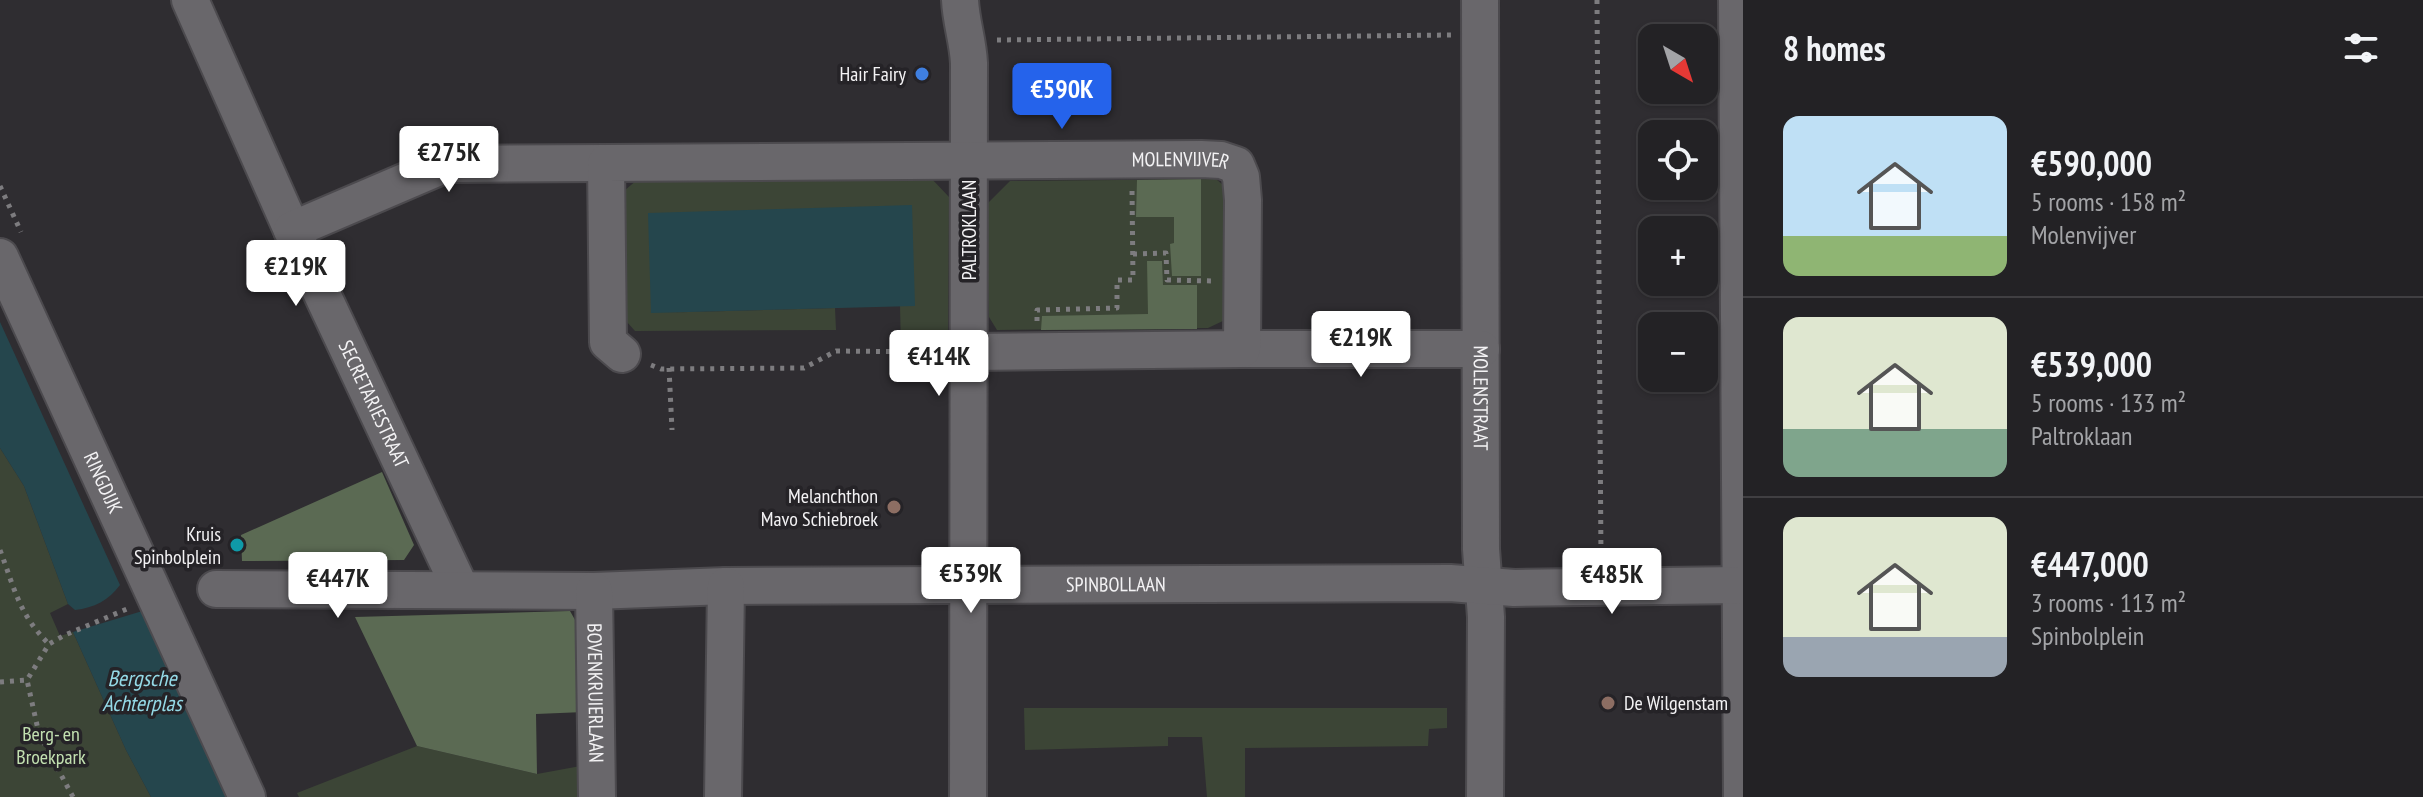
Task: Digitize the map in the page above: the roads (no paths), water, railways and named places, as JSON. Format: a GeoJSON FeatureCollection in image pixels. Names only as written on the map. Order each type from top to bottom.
{"type":"FeatureCollection","features":[{"type":"Feature","properties":{"kind":"street","name":"SECRETARIESTRAAT"},"geometry":{"type":"LineString","coordinates":[[190,0],[292,230],[461,590]]}},
{"type":"Feature","properties":{"kind":"street","name":"PALTROKLAAN"},"geometry":{"type":"LineString","coordinates":[[960,0],[961,26],[969,63],[968,797]]}},
{"type":"Feature","properties":{"kind":"street"},"geometry":{"type":"LineString","coordinates":[[1737,0],[1742,797]]}},
{"type":"Feature","properties":{"kind":"street","name":"MOLENSTRAAT"},"geometry":{"type":"LineString","coordinates":[[1480,18],[1485,797]]}},
{"type":"Feature","properties":{"kind":"street","name":"MOLENVIJVER"},"geometry":{"type":"LineString","coordinates":[[292,230],[446,164],[1221,160],[1236,165],[1241,177],[1242,349]]}},
{"type":"Feature","properties":{"kind":"street"},"geometry":{"type":"LineString","coordinates":[[606,163],[608,342],[622,354]]}},
{"type":"Feature","properties":{"kind":"street","name":"RINGDIJK"},"geometry":{"type":"LineString","coordinates":[[0,257],[247,797]]}},
{"type":"Feature","properties":{"kind":"street"},"geometry":{"type":"LineString","coordinates":[[969,352],[1481,349]]}},
{"type":"Feature","properties":{"kind":"street","name":"SPINBOLLAAN"},"geometry":{"type":"LineString","coordinates":[[216,589],[594,591],[726,586],[1741,585]]}},
{"type":"Feature","properties":{"kind":"street"},"geometry":{"type":"LineString","coordinates":[[723,797],[726,586]]}},
{"type":"Feature","properties":{"kind":"street","name":"BOVENKRUIERLAAN"},"geometry":{"type":"LineString","coordinates":[[594,591],[597,797]]}},
{"type":"Feature","properties":{"kind":"water"},"geometry":{"type":"Polygon","coordinates":[[[912,205],[915,306],[651,313],[648,213],[912,205]]]}},
{"type":"Feature","properties":{"kind":"water"},"geometry":{"type":"Polygon","coordinates":[[[0,322],[120,585],[106,599],[88,607],[75,610],[68,604],[24,486],[0,448],[0,322]]]}},
{"type":"Feature","properties":{"kind":"water","name":"Bergsche Achterplas"},"geometry":{"type":"Polygon","coordinates":[[[149,609],[233,797],[151,797],[126,750],[73,632],[149,609]]]}},
{"type":"Feature","properties":{"kind":"place","name":"Hair Fairy"},"geometry":{"type":"Point","coordinates":[922,74]}},
{"type":"Feature","properties":{"kind":"place","name":"Melanchthon Mavo Schiebroek"},"geometry":{"type":"Point","coordinates":[894,507]}},
{"type":"Feature","properties":{"kind":"place","name":"Kruis Spinbolplein"},"geometry":{"type":"Point","coordinates":[237,545]}},
{"type":"Feature","properties":{"kind":"place","name":"De Wilgenstam"},"geometry":{"type":"Point","coordinates":[1608,703]}},
{"type":"Feature","properties":{"kind":"park label","name":"Berg- en Broekpark"},"geometry":{"type":"Point","coordinates":[51,746]}}]}
